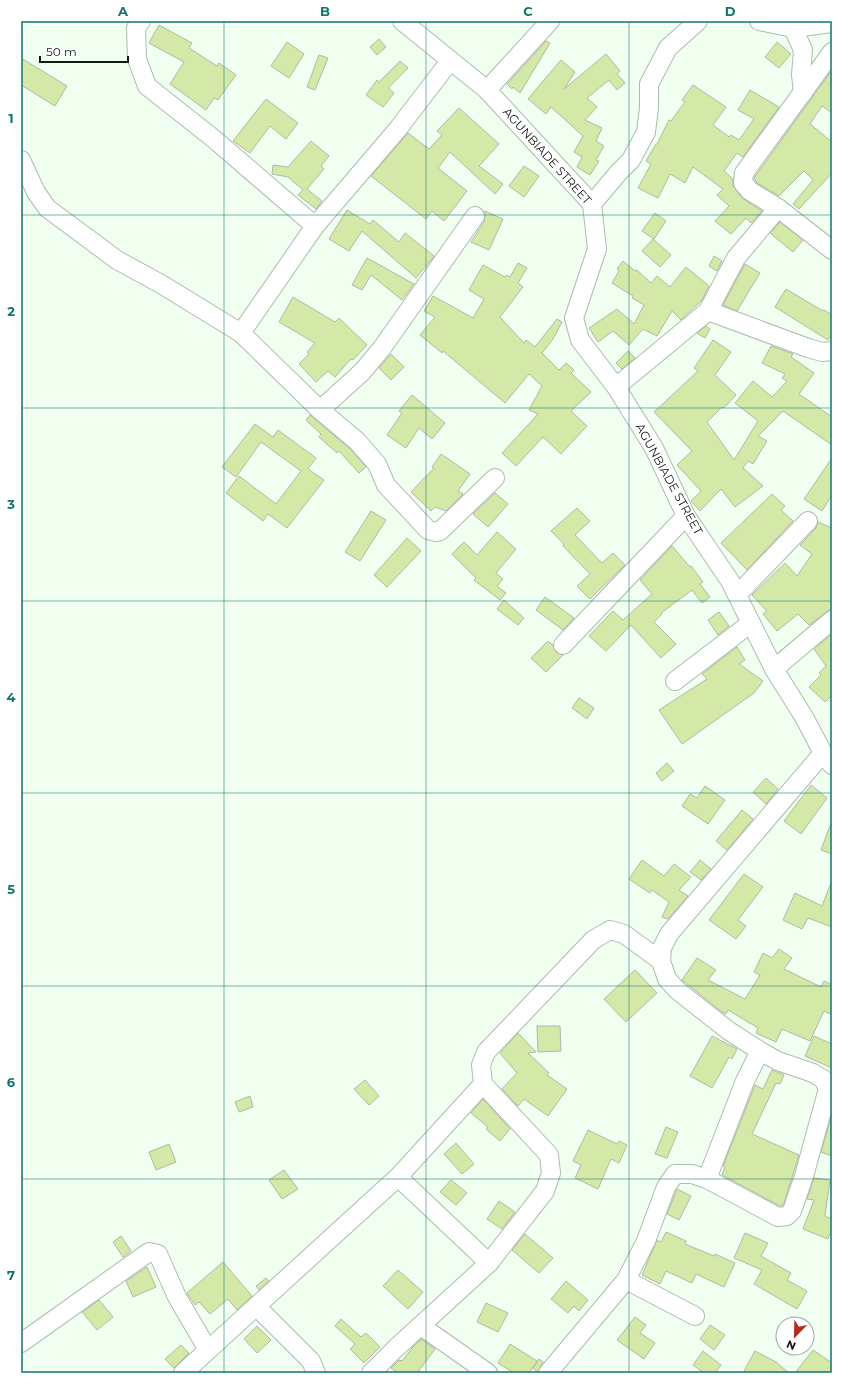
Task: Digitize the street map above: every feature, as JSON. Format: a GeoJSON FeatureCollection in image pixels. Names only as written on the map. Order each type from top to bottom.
{"type":"FeatureCollection","features":[{"type":"Feature","properties":{"kind":"street"},"geometry":{"type":"LineString","coordinates":[[141,21],[136,28],[137,59],[147,86],[214,139],[316,226]]}},
{"type":"Feature","properties":{"kind":"street","name":"AGUNBIADE STREET"},"geometry":{"type":"LineString","coordinates":[[402,21],[487,90],[592,204],[597,249],[574,318],[580,340],[616,388],[654,448],[686,516],[730,581],[774,669],[828,759]]}},
{"type":"Feature","properties":{"kind":"street"},"geometry":{"type":"LineString","coordinates":[[487,90],[550,21]]}},
{"type":"Feature","properties":{"kind":"street"},"geometry":{"type":"LineString","coordinates":[[592,204],[631,160],[646,132],[649,108],[649,84],[668,48],[698,21]]}},
{"type":"Feature","properties":{"kind":"street"},"geometry":{"type":"LineString","coordinates":[[759,21],[793,28],[832,23]]}},
{"type":"Feature","properties":{"kind":"street"},"geometry":{"type":"LineString","coordinates":[[793,28],[803,50],[801,75],[803,92]]}},
{"type":"Feature","properties":{"kind":"street"},"geometry":{"type":"LineString","coordinates":[[832,52],[744,173],[743,183],[750,191],[778,208],[832,250]]}},
{"type":"Feature","properties":{"kind":"street"},"geometry":{"type":"LineString","coordinates":[[241,333],[316,226],[397,130],[450,61]]}},
{"type":"Feature","properties":{"kind":"street"},"geometry":{"type":"LineString","coordinates":[[21,160],[36,192],[47,208],[117,260],[161,284],[241,333],[320,410],[357,441],[377,464],[386,485],[428,530],[436,532],[440,531],[495,478]]}},
{"type":"Feature","properties":{"kind":"street"},"geometry":{"type":"LineString","coordinates":[[616,388],[708,311],[736,258],[778,208]]}},
{"type":"Feature","properties":{"kind":"street"},"geometry":{"type":"LineString","coordinates":[[320,410],[362,372],[382,348],[475,216]]}},
{"type":"Feature","properties":{"kind":"street"},"geometry":{"type":"LineString","coordinates":[[708,311],[808,348],[822,352],[832,351]]}},
{"type":"Feature","properties":{"kind":"street"},"geometry":{"type":"LineString","coordinates":[[563,645],[686,516]]}},
{"type":"Feature","properties":{"kind":"street"},"geometry":{"type":"LineString","coordinates":[[736,595],[808,521]]}},
{"type":"Feature","properties":{"kind":"street"},"geometry":{"type":"LineString","coordinates":[[774,669],[832,620]]}},
{"type":"Feature","properties":{"kind":"street"},"geometry":{"type":"LineString","coordinates":[[675,681],[751,623]]}},
{"type":"Feature","properties":{"kind":"street"},"geometry":{"type":"LineString","coordinates":[[548,1373],[626,1280],[646,1241],[666,1187],[675,1174],[692,1174],[706,1179],[778,1217],[786,1216],[792,1211],[804,1176],[828,1089],[823,1079],[778,1061],[760,1051],[729,1030],[678,991],[667,979],[661,961],[662,948],[669,934],[828,759]]}},
{"type":"Feature","properties":{"kind":"street"},"geometry":{"type":"LineString","coordinates":[[372,1373],[489,1263],[545,1191],[551,1173],[549,1155],[483,1084],[482,1065],[486,1052],[593,940],[610,930],[624,934],[661,961]]}},
{"type":"Feature","properties":{"kind":"street"},"geometry":{"type":"LineString","coordinates":[[706,1179],[744,1080],[760,1051]]}},
{"type":"Feature","properties":{"kind":"street"},"geometry":{"type":"LineString","coordinates":[[183,1373],[398,1177],[483,1084]]}},
{"type":"Feature","properties":{"kind":"street"},"geometry":{"type":"LineString","coordinates":[[398,1177],[489,1263]]}},
{"type":"Feature","properties":{"kind":"street"},"geometry":{"type":"LineString","coordinates":[[21,1343],[149,1252],[158,1254],[177,1297],[208,1350]]}},
{"type":"Feature","properties":{"kind":"street"},"geometry":{"type":"LineString","coordinates":[[626,1280],[695,1316]]}},
{"type":"Feature","properties":{"kind":"street"},"geometry":{"type":"LineString","coordinates":[[256,1306],[311,1361],[316,1373]]}},
{"type":"Feature","properties":{"kind":"street"},"geometry":{"type":"LineString","coordinates":[[421,1326],[488,1373]]}},
{"type":"Feature","properties":{"kind":"building"},"geometry":{"type":"Polygon","coordinates":[[[159,25],[192,43],[189,48],[217,66],[219,63],[236,75],[218,100],[214,98],[206,110],[170,84],[184,62],[149,43],[159,25]]]}},
{"type":"Feature","properties":{"kind":"building"},"geometry":{"type":"Polygon","coordinates":[[[379,39],[386,47],[377,55],[370,47],[379,39]]]}},
{"type":"Feature","properties":{"kind":"building"},"geometry":{"type":"Polygon","coordinates":[[[546,41],[550,43],[520,93],[513,87],[512,89],[507,84],[546,41]]]}},
{"type":"Feature","properties":{"kind":"building"},"geometry":{"type":"Polygon","coordinates":[[[287,42],[304,54],[289,78],[271,66],[287,42]]]}},
{"type":"Feature","properties":{"kind":"building"},"geometry":{"type":"Polygon","coordinates":[[[777,42],[791,54],[779,68],[765,57],[777,42]]]}},
{"type":"Feature","properties":{"kind":"building"},"geometry":{"type":"Polygon","coordinates":[[[606,54],[620,71],[617,74],[625,83],[617,90],[609,80],[587,98],[597,107],[585,120],[602,128],[596,141],[604,146],[596,160],[599,161],[590,175],[577,167],[582,157],[574,152],[583,136],[551,107],[546,114],[528,99],[561,60],[575,72],[564,89],[606,54]]]}},
{"type":"Feature","properties":{"kind":"building"},"geometry":{"type":"Polygon","coordinates":[[[319,55],[328,58],[315,90],[307,87],[319,55]]]}},
{"type":"Feature","properties":{"kind":"building"},"geometry":{"type":"Polygon","coordinates":[[[21,58],[67,86],[55,106],[21,85],[21,58]]]}},
{"type":"Feature","properties":{"kind":"building"},"geometry":{"type":"Polygon","coordinates":[[[400,61],[408,68],[388,88],[394,93],[383,107],[366,95],[377,80],[379,82],[400,61]]]}},
{"type":"Feature","properties":{"kind":"building"},"geometry":{"type":"Polygon","coordinates":[[[832,70],[832,113],[822,106],[810,124],[832,142],[832,173],[799,209],[793,204],[813,180],[804,171],[779,196],[757,183],[754,178],[832,70]]]}},
{"type":"Feature","properties":{"kind":"building"},"geometry":{"type":"Polygon","coordinates":[[[693,85],[726,107],[713,125],[729,137],[731,135],[739,140],[754,119],[738,110],[750,90],[779,107],[743,157],[737,153],[724,171],[733,179],[733,186],[742,198],[762,211],[751,223],[746,218],[731,234],[715,221],[729,206],[717,195],[723,189],[693,167],[685,183],[670,174],[658,198],[638,188],[651,164],[646,161],[657,144],[669,120],[671,121],[685,102],[682,100],[693,85]]]}},
{"type":"Feature","properties":{"kind":"building"},"geometry":{"type":"Polygon","coordinates":[[[266,99],[298,123],[286,139],[270,126],[250,153],[233,141],[266,99]]]}},
{"type":"Feature","properties":{"kind":"building"},"geometry":{"type":"Polygon","coordinates":[[[459,108],[499,144],[479,166],[503,184],[495,194],[450,152],[438,168],[467,191],[444,221],[432,211],[426,219],[371,176],[408,133],[429,149],[442,135],[437,131],[459,108]]]}},
{"type":"Feature","properties":{"kind":"building"},"geometry":{"type":"Polygon","coordinates":[[[311,141],[329,156],[321,166],[324,169],[307,189],[322,201],[316,209],[298,195],[303,190],[288,177],[272,174],[273,165],[288,167],[311,141]]]}},
{"type":"Feature","properties":{"kind":"building"},"geometry":{"type":"Polygon","coordinates":[[[524,166],[539,176],[524,197],[509,186],[524,166]]]}},
{"type":"Feature","properties":{"kind":"building"},"geometry":{"type":"Polygon","coordinates":[[[347,210],[370,224],[373,220],[399,242],[405,233],[434,256],[416,278],[362,231],[349,251],[329,239],[347,210]]]}},
{"type":"Feature","properties":{"kind":"building"},"geometry":{"type":"Polygon","coordinates":[[[485,211],[503,219],[489,250],[471,242],[484,222],[485,211]]]}},
{"type":"Feature","properties":{"kind":"building"},"geometry":{"type":"Polygon","coordinates":[[[655,213],[666,221],[654,239],[642,231],[655,213]]]}},
{"type":"Feature","properties":{"kind":"building"},"geometry":{"type":"Polygon","coordinates":[[[780,222],[803,240],[793,252],[770,233],[780,222]]]}},
{"type":"Feature","properties":{"kind":"building"},"geometry":{"type":"Polygon","coordinates":[[[653,239],[671,255],[660,267],[642,251],[653,239]]]}},
{"type":"Feature","properties":{"kind":"building"},"geometry":{"type":"Polygon","coordinates":[[[714,256],[722,261],[717,271],[709,266],[714,256]]]}},
{"type":"Feature","properties":{"kind":"building"},"geometry":{"type":"Polygon","coordinates":[[[367,258],[414,284],[402,300],[371,275],[362,290],[352,285],[367,258]]]}},
{"type":"Feature","properties":{"kind":"building"},"geometry":{"type":"Polygon","coordinates":[[[623,261],[635,271],[637,270],[651,283],[657,276],[670,287],[686,267],[709,286],[702,300],[681,320],[672,311],[657,336],[643,329],[629,345],[613,331],[598,342],[589,328],[617,309],[634,324],[644,305],[612,283],[619,271],[617,269],[623,261]]]}},
{"type":"Feature","properties":{"kind":"building"},"geometry":{"type":"Polygon","coordinates":[[[518,263],[527,268],[518,283],[523,287],[500,317],[524,343],[526,340],[535,347],[557,319],[562,322],[553,339],[542,353],[559,370],[566,363],[574,370],[571,373],[591,392],[571,411],[587,426],[561,454],[543,437],[516,466],[502,453],[538,414],[529,410],[542,386],[529,374],[505,403],[443,351],[442,353],[420,335],[435,317],[424,311],[433,296],[473,318],[484,299],[469,290],[483,265],[505,277],[507,275],[510,277],[518,263]]]}},
{"type":"Feature","properties":{"kind":"building"},"geometry":{"type":"Polygon","coordinates":[[[745,264],[760,273],[737,311],[723,305],[745,264]]]}},
{"type":"Feature","properties":{"kind":"building"},"geometry":{"type":"Polygon","coordinates":[[[786,289],[832,315],[832,334],[828,340],[775,307],[786,289]]]}},
{"type":"Feature","properties":{"kind":"building"},"geometry":{"type":"Polygon","coordinates":[[[293,297],[335,322],[339,318],[367,345],[353,360],[351,359],[335,377],[328,371],[316,382],[299,364],[309,354],[307,352],[315,343],[279,322],[293,297]]]}},
{"type":"Feature","properties":{"kind":"building"},"geometry":{"type":"Polygon","coordinates":[[[706,326],[710,329],[705,338],[697,333],[706,326]]]}},
{"type":"Feature","properties":{"kind":"building"},"geometry":{"type":"Polygon","coordinates":[[[713,340],[731,352],[715,375],[736,395],[724,408],[722,407],[707,422],[734,460],[758,421],[735,403],[753,381],[772,397],[787,381],[782,378],[785,374],[762,363],[771,346],[793,354],[791,357],[814,373],[799,394],[832,417],[832,445],[783,411],[758,436],[767,441],[753,464],[748,461],[743,468],[763,486],[735,507],[721,489],[700,511],[691,501],[701,491],[677,465],[692,451],[654,412],[698,371],[694,368],[713,340]]]}},
{"type":"Feature","properties":{"kind":"building"},"geometry":{"type":"Polygon","coordinates":[[[628,351],[635,358],[622,369],[616,363],[628,351]]]}},
{"type":"Feature","properties":{"kind":"building"},"geometry":{"type":"Polygon","coordinates":[[[391,354],[404,367],[391,380],[379,368],[391,354]]]}},
{"type":"Feature","properties":{"kind":"building"},"geometry":{"type":"Polygon","coordinates":[[[412,395],[445,423],[432,439],[419,428],[406,448],[387,435],[402,413],[399,411],[412,395]]]}},
{"type":"Feature","properties":{"kind":"building"},"geometry":{"type":"Polygon","coordinates":[[[310,415],[350,449],[366,467],[359,473],[339,451],[337,453],[319,437],[321,434],[306,420],[310,415]]]}},
{"type":"Feature","properties":{"kind":"building"},"geometry":{"type":"Polygon","coordinates":[[[255,424],[273,437],[278,430],[316,458],[308,469],[324,480],[287,528],[268,514],[263,521],[226,493],[239,476],[276,504],[301,471],[261,442],[236,477],[222,467],[255,424]]]}},
{"type":"Feature","properties":{"kind":"building"},"geometry":{"type":"Polygon","coordinates":[[[441,454],[470,474],[458,491],[463,494],[446,511],[435,507],[431,511],[411,492],[434,468],[432,467],[441,454]]]}},
{"type":"Feature","properties":{"kind":"building"},"geometry":{"type":"Polygon","coordinates":[[[832,458],[832,495],[822,511],[804,499],[832,458]]]}},
{"type":"Feature","properties":{"kind":"building"},"geometry":{"type":"Polygon","coordinates":[[[495,493],[508,504],[488,527],[473,514],[495,493]]]}},
{"type":"Feature","properties":{"kind":"building"},"geometry":{"type":"Polygon","coordinates":[[[772,494],[785,506],[781,510],[793,521],[747,570],[721,543],[772,494]]]}},
{"type":"Feature","properties":{"kind":"building"},"geometry":{"type":"Polygon","coordinates":[[[577,508],[590,521],[575,535],[602,563],[613,553],[625,565],[590,599],[577,586],[590,574],[551,531],[577,508]]]}},
{"type":"Feature","properties":{"kind":"building"},"geometry":{"type":"Polygon","coordinates":[[[371,511],[386,520],[360,561],[345,552],[371,511]]]}},
{"type":"Feature","properties":{"kind":"building"},"geometry":{"type":"Polygon","coordinates":[[[818,522],[832,528],[832,608],[809,625],[798,614],[777,631],[763,614],[767,611],[752,595],[785,563],[797,576],[812,554],[800,545],[816,528],[818,522]]]}},
{"type":"Feature","properties":{"kind":"building"},"geometry":{"type":"Polygon","coordinates":[[[497,532],[516,549],[496,573],[503,579],[497,586],[506,593],[500,600],[474,580],[476,578],[452,554],[464,542],[477,555],[497,532]]]}},
{"type":"Feature","properties":{"kind":"building"},"geometry":{"type":"Polygon","coordinates":[[[407,538],[421,551],[387,587],[374,575],[407,538]]]}},
{"type":"Feature","properties":{"kind":"building"},"geometry":{"type":"Polygon","coordinates":[[[672,546],[690,567],[691,566],[703,582],[700,584],[710,597],[702,603],[692,590],[661,613],[662,614],[654,622],[676,644],[661,658],[631,625],[606,651],[589,636],[613,611],[623,620],[652,594],[640,580],[672,546]]]}},
{"type":"Feature","properties":{"kind":"building"},"geometry":{"type":"Polygon","coordinates":[[[545,597],[574,618],[563,630],[536,610],[545,597]]]}},
{"type":"Feature","properties":{"kind":"building"},"geometry":{"type":"Polygon","coordinates":[[[504,600],[524,618],[518,625],[497,609],[504,600]]]}},
{"type":"Feature","properties":{"kind":"building"},"geometry":{"type":"Polygon","coordinates":[[[719,612],[729,626],[718,635],[708,620],[719,612]]]}},
{"type":"Feature","properties":{"kind":"building"},"geometry":{"type":"Polygon","coordinates":[[[832,634],[832,695],[825,702],[809,687],[821,675],[819,673],[826,666],[814,649],[832,634]]]}},
{"type":"Feature","properties":{"kind":"building"},"geometry":{"type":"Polygon","coordinates":[[[548,641],[553,645],[556,652],[563,655],[546,672],[531,658],[548,641]]]}},
{"type":"Feature","properties":{"kind":"building"},"geometry":{"type":"Polygon","coordinates":[[[737,647],[745,660],[739,664],[763,681],[754,693],[682,744],[659,710],[707,679],[702,674],[737,647]]]}},
{"type":"Feature","properties":{"kind":"building"},"geometry":{"type":"Polygon","coordinates":[[[579,698],[594,708],[587,719],[572,708],[579,698]]]}},
{"type":"Feature","properties":{"kind":"building"},"geometry":{"type":"Polygon","coordinates":[[[667,763],[674,771],[662,781],[656,773],[667,763]]]}},
{"type":"Feature","properties":{"kind":"building"},"geometry":{"type":"Polygon","coordinates":[[[766,778],[778,789],[766,804],[753,792],[766,778]]]}},
{"type":"Feature","properties":{"kind":"building"},"geometry":{"type":"Polygon","coordinates":[[[811,785],[827,798],[801,834],[784,821],[811,785]]]}},
{"type":"Feature","properties":{"kind":"building"},"geometry":{"type":"Polygon","coordinates":[[[705,786],[725,800],[708,824],[682,806],[690,794],[697,798],[705,786]]]}},
{"type":"Feature","properties":{"kind":"building"},"geometry":{"type":"Polygon","coordinates":[[[742,810],[753,819],[727,850],[716,841],[742,810]]]}},
{"type":"Feature","properties":{"kind":"building"},"geometry":{"type":"Polygon","coordinates":[[[832,823],[832,854],[821,850],[832,823]]]}},
{"type":"Feature","properties":{"kind":"building"},"geometry":{"type":"Polygon","coordinates":[[[642,860],[664,876],[674,864],[691,877],[679,890],[688,896],[668,919],[662,917],[669,902],[652,890],[650,893],[629,879],[642,860]]]}},
{"type":"Feature","properties":{"kind":"building"},"geometry":{"type":"Polygon","coordinates":[[[700,860],[711,869],[701,880],[690,872],[700,860]]]}},
{"type":"Feature","properties":{"kind":"building"},"geometry":{"type":"Polygon","coordinates":[[[744,874],[763,887],[738,920],[746,926],[736,939],[709,920],[744,874]]]}},
{"type":"Feature","properties":{"kind":"building"},"geometry":{"type":"Polygon","coordinates":[[[831,883],[832,927],[808,918],[802,929],[783,920],[795,893],[822,906],[831,883]]]}},
{"type":"Feature","properties":{"kind":"building"},"geometry":{"type":"Polygon","coordinates":[[[779,949],[792,958],[784,969],[821,987],[824,981],[832,985],[832,1015],[824,1011],[810,1041],[782,1029],[776,1042],[756,1033],[758,1028],[728,1010],[726,1014],[722,1012],[682,980],[697,958],[716,970],[708,980],[745,999],[760,975],[754,972],[763,953],[772,958],[779,949]]]}},
{"type":"Feature","properties":{"kind":"building"},"geometry":{"type":"Polygon","coordinates":[[[635,970],[657,993],[626,1022],[604,999],[635,970]]]}},
{"type":"Feature","properties":{"kind":"building"},"geometry":{"type":"Polygon","coordinates":[[[537,1026],[560,1026],[561,1051],[538,1052],[537,1026]]]}},
{"type":"Feature","properties":{"kind":"building"},"geometry":{"type":"Polygon","coordinates":[[[518,1033],[536,1052],[528,1053],[549,1073],[547,1075],[567,1089],[548,1116],[524,1099],[518,1106],[502,1089],[517,1073],[500,1053],[518,1033]]]}},
{"type":"Feature","properties":{"kind":"building"},"geometry":{"type":"Polygon","coordinates":[[[712,1036],[737,1049],[732,1059],[729,1057],[712,1088],[690,1076],[712,1036]]]}},
{"type":"Feature","properties":{"kind":"building"},"geometry":{"type":"Polygon","coordinates":[[[814,1036],[832,1044],[832,1068],[805,1056],[814,1036]]]}},
{"type":"Feature","properties":{"kind":"building"},"geometry":{"type":"Polygon","coordinates":[[[772,1070],[784,1075],[780,1084],[776,1083],[752,1134],[799,1155],[782,1206],[722,1175],[725,1167],[723,1166],[755,1085],[763,1089],[772,1070]]]}},
{"type":"Feature","properties":{"kind":"building"},"geometry":{"type":"Polygon","coordinates":[[[365,1080],[379,1096],[369,1105],[354,1089],[365,1080]]]}},
{"type":"Feature","properties":{"kind":"building"},"geometry":{"type":"Polygon","coordinates":[[[250,1096],[253,1107],[239,1112],[235,1102],[250,1096]]]}},
{"type":"Feature","properties":{"kind":"building"},"geometry":{"type":"Polygon","coordinates":[[[483,1099],[510,1129],[500,1141],[486,1129],[488,1127],[471,1113],[483,1099]]]}},
{"type":"Feature","properties":{"kind":"building"},"geometry":{"type":"Polygon","coordinates":[[[832,1114],[832,1156],[821,1152],[832,1114]]]}},
{"type":"Feature","properties":{"kind":"building"},"geometry":{"type":"Polygon","coordinates":[[[666,1127],[678,1132],[667,1158],[655,1154],[666,1127]]]}},
{"type":"Feature","properties":{"kind":"building"},"geometry":{"type":"Polygon","coordinates":[[[588,1130],[617,1144],[619,1141],[627,1145],[619,1163],[611,1159],[598,1189],[575,1178],[581,1165],[573,1161],[588,1130]]]}},
{"type":"Feature","properties":{"kind":"building"},"geometry":{"type":"Polygon","coordinates":[[[456,1143],[474,1164],[462,1174],[444,1154],[456,1143]]]}},
{"type":"Feature","properties":{"kind":"building"},"geometry":{"type":"Polygon","coordinates":[[[169,1144],[176,1162],[156,1170],[149,1152],[169,1144]]]}},
{"type":"Feature","properties":{"kind":"building"},"geometry":{"type":"Polygon","coordinates":[[[284,1170],[298,1189],[282,1199],[269,1180],[284,1170]]]}},
{"type":"Feature","properties":{"kind":"building"},"geometry":{"type":"Polygon","coordinates":[[[814,1178],[830,1180],[825,1216],[832,1219],[832,1228],[828,1239],[803,1229],[814,1200],[807,1199],[814,1178]]]}},
{"type":"Feature","properties":{"kind":"building"},"geometry":{"type":"Polygon","coordinates":[[[451,1180],[467,1193],[456,1205],[440,1192],[451,1180]]]}},
{"type":"Feature","properties":{"kind":"building"},"geometry":{"type":"Polygon","coordinates":[[[677,1189],[691,1196],[679,1220],[667,1214],[677,1189]]]}},
{"type":"Feature","properties":{"kind":"building"},"geometry":{"type":"Polygon","coordinates":[[[499,1201],[515,1212],[502,1229],[487,1219],[499,1201]]]}},
{"type":"Feature","properties":{"kind":"building"},"geometry":{"type":"Polygon","coordinates":[[[666,1232],[686,1241],[685,1244],[714,1256],[715,1254],[735,1263],[724,1287],[696,1274],[692,1283],[666,1271],[660,1284],[642,1275],[657,1240],[661,1242],[666,1232]]]}},
{"type":"Feature","properties":{"kind":"building"},"geometry":{"type":"Polygon","coordinates":[[[745,1233],[768,1243],[761,1256],[791,1273],[787,1280],[807,1291],[797,1309],[754,1284],[762,1270],[734,1258],[745,1233]]]}},
{"type":"Feature","properties":{"kind":"building"},"geometry":{"type":"Polygon","coordinates":[[[525,1234],[553,1258],[539,1273],[512,1250],[525,1234]]]}},
{"type":"Feature","properties":{"kind":"building"},"geometry":{"type":"Polygon","coordinates":[[[121,1236],[131,1251],[123,1257],[113,1242],[121,1236]]]}},
{"type":"Feature","properties":{"kind":"building"},"geometry":{"type":"Polygon","coordinates":[[[223,1262],[252,1296],[237,1310],[228,1299],[210,1314],[199,1302],[195,1305],[187,1293],[223,1262]]]}},
{"type":"Feature","properties":{"kind":"building"},"geometry":{"type":"Polygon","coordinates":[[[147,1267],[156,1287],[133,1297],[126,1281],[147,1267]]]}},
{"type":"Feature","properties":{"kind":"building"},"geometry":{"type":"Polygon","coordinates":[[[398,1270],[423,1292],[408,1309],[383,1286],[398,1270]]]}},
{"type":"Feature","properties":{"kind":"building"},"geometry":{"type":"Polygon","coordinates":[[[266,1278],[269,1281],[259,1290],[256,1286],[266,1278]]]}},
{"type":"Feature","properties":{"kind":"building"},"geometry":{"type":"Polygon","coordinates":[[[566,1281],[588,1300],[579,1311],[574,1306],[568,1313],[551,1299],[566,1281]]]}},
{"type":"Feature","properties":{"kind":"building"},"geometry":{"type":"Polygon","coordinates":[[[99,1300],[113,1317],[97,1330],[82,1312],[99,1300]]]}},
{"type":"Feature","properties":{"kind":"building"},"geometry":{"type":"Polygon","coordinates":[[[486,1303],[508,1313],[498,1332],[477,1322],[486,1303]]]}},
{"type":"Feature","properties":{"kind":"building"},"geometry":{"type":"Polygon","coordinates":[[[635,1317],[646,1325],[640,1333],[655,1343],[644,1359],[617,1340],[635,1317]]]}},
{"type":"Feature","properties":{"kind":"building"},"geometry":{"type":"Polygon","coordinates":[[[341,1319],[361,1337],[366,1333],[380,1347],[364,1363],[350,1349],[355,1344],[335,1326],[341,1319]]]}},
{"type":"Feature","properties":{"kind":"building"},"geometry":{"type":"Polygon","coordinates":[[[710,1325],[725,1335],[714,1350],[700,1339],[710,1325]]]}},
{"type":"Feature","properties":{"kind":"building"},"geometry":{"type":"Polygon","coordinates":[[[257,1326],[271,1340],[257,1353],[244,1339],[257,1326]]]}},
{"type":"Feature","properties":{"kind":"building"},"geometry":{"type":"Polygon","coordinates":[[[421,1339],[435,1349],[417,1373],[398,1373],[391,1368],[399,1360],[402,1361],[421,1339]]]}},
{"type":"Feature","properties":{"kind":"building"},"geometry":{"type":"Polygon","coordinates":[[[510,1344],[537,1361],[529,1373],[514,1373],[498,1363],[510,1344]]]}},
{"type":"Feature","properties":{"kind":"building"},"geometry":{"type":"Polygon","coordinates":[[[181,1345],[189,1353],[174,1368],[165,1359],[181,1345]]]}},
{"type":"Feature","properties":{"kind":"building"},"geometry":{"type":"Polygon","coordinates":[[[703,1351],[721,1365],[715,1373],[704,1373],[693,1365],[703,1351]]]}},
{"type":"Feature","properties":{"kind":"building"},"geometry":{"type":"Polygon","coordinates":[[[755,1351],[776,1362],[789,1373],[743,1373],[755,1351]]]}},
{"type":"Feature","properties":{"kind":"building"},"geometry":{"type":"Polygon","coordinates":[[[815,1351],[832,1363],[832,1373],[795,1373],[808,1356],[815,1356],[815,1351]]]}},
{"type":"Feature","properties":{"kind":"building"},"geometry":{"type":"Polygon","coordinates":[[[539,1359],[543,1362],[538,1372],[533,1368],[539,1359]]]}}]}
